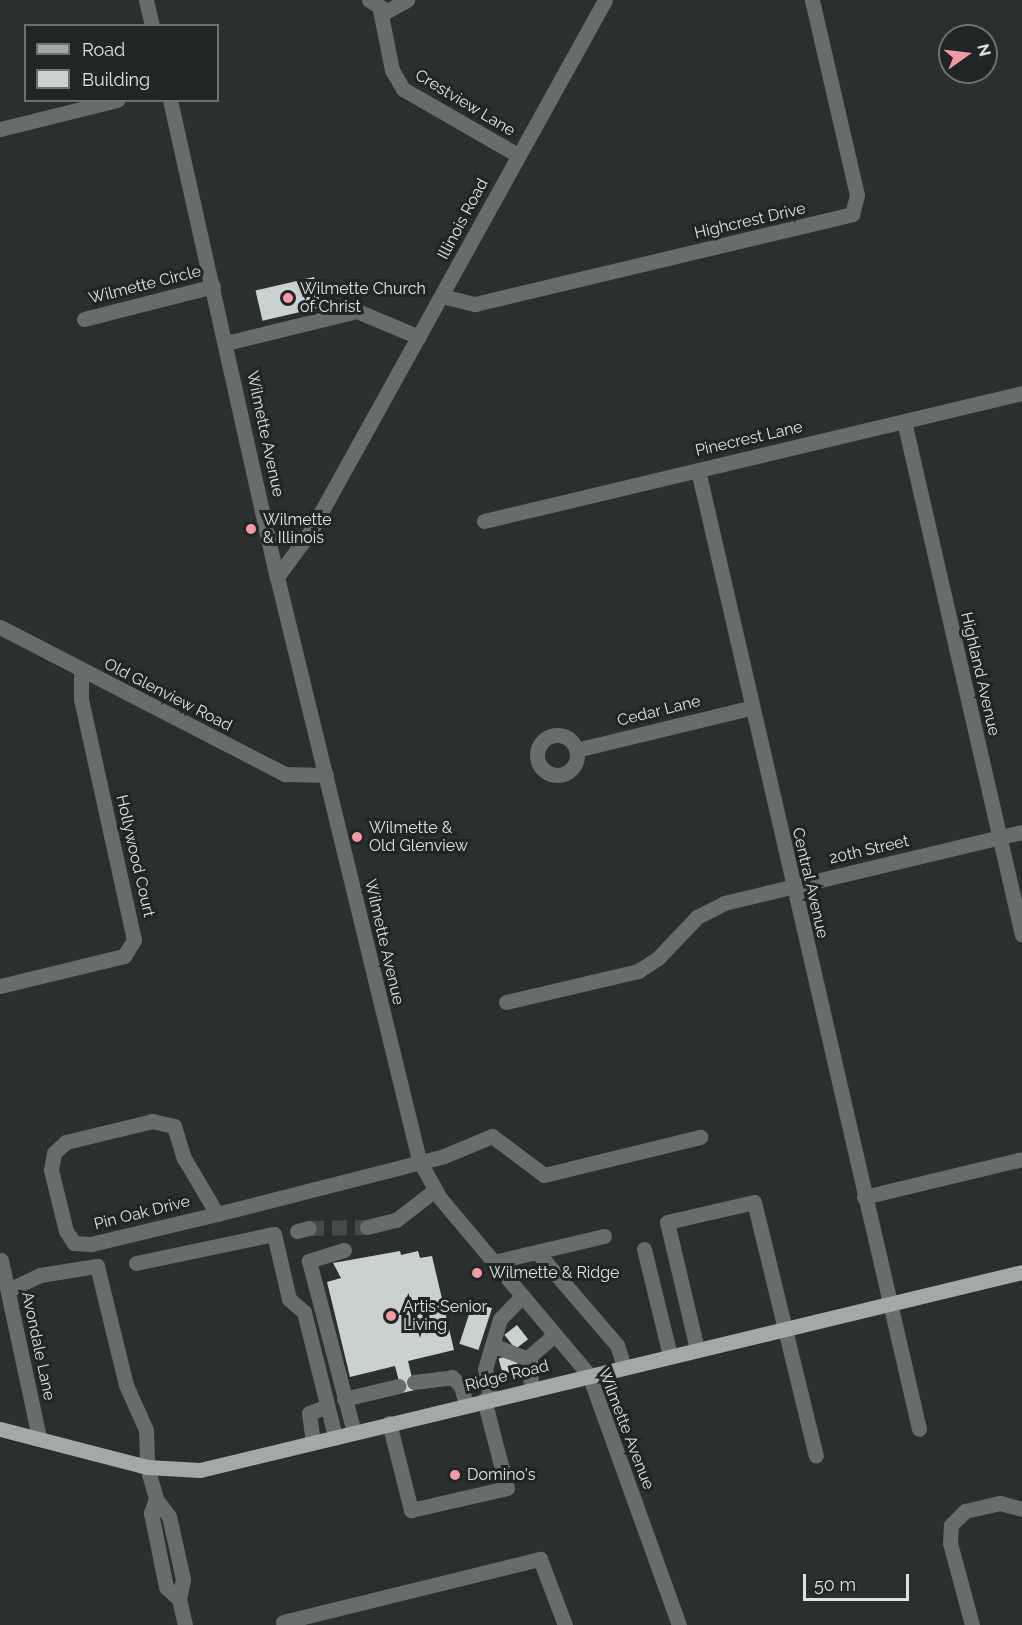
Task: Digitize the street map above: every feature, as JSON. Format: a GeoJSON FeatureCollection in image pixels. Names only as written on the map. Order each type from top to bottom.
{"type":"FeatureCollection","features":[{"type":"Feature","properties":{"kind":"main road","name":"Ridge Road"},"geometry":{"type":"LineString","coordinates":[[0,1429],[147,1467],[200,1470],[487,1399],[1022,1272]]}},
{"type":"Feature","properties":{"kind":"street"},"geometry":{"type":"LineString","coordinates":[[146,0],[152,24]]}},
{"type":"Feature","properties":{"kind":"street","name":"Crestview Lane"},"geometry":{"type":"LineString","coordinates":[[407,0],[394,10],[375,5],[392,70],[403,89],[518,155]]}},
{"type":"Feature","properties":{"kind":"street","name":"Illinois Road"},"geometry":{"type":"LineString","coordinates":[[278,576],[310,531],[605,0]]}},
{"type":"Feature","properties":{"kind":"street","name":"Highcrest Drive"},"geometry":{"type":"LineString","coordinates":[[442,296],[475,304],[852,214],[857,195],[812,0]]}},
{"type":"Feature","properties":{"kind":"street"},"geometry":{"type":"LineString","coordinates":[[0,129],[109,102]]}},
{"type":"Feature","properties":{"kind":"street","name":"Wilmette Avenue"},"geometry":{"type":"LineString","coordinates":[[170,102],[278,576],[419,1160],[435,1190],[589,1375],[679,1625]]}},
{"type":"Feature","properties":{"kind":"street","name":"Wilmette Circle"},"geometry":{"type":"LineString","coordinates":[[84,319],[213,286]]}},
{"type":"Feature","properties":{"kind":"street"},"geometry":{"type":"LineString","coordinates":[[226,343],[357,311],[419,338]]}},
{"type":"Feature","properties":{"kind":"street","name":"Pinecrest Lane"},"geometry":{"type":"LineString","coordinates":[[484,521],[1022,393]]}},
{"type":"Feature","properties":{"kind":"street","name":"Highland Avenue"},"geometry":{"type":"LineString","coordinates":[[904,421],[1022,934]]}},
{"type":"Feature","properties":{"kind":"street","name":"Central Avenue"},"geometry":{"type":"LineString","coordinates":[[698,470],[750,708],[919,1429]]}},
{"type":"Feature","properties":{"kind":"street","name":"Old Glenview Road"},"geometry":{"type":"LineString","coordinates":[[0,627],[81,671],[285,774],[326,775]]}},
{"type":"Feature","properties":{"kind":"street","name":"Hollywood Court"},"geometry":{"type":"LineString","coordinates":[[0,986],[124,956],[134,940],[81,699],[81,671]]}},
{"type":"Feature","properties":{"kind":"street","name":"Cedar Lane"},"geometry":{"type":"LineString","coordinates":[[576,750],[750,708]]}},
{"type":"Feature","properties":{"kind":"street","name":"20th Street"},"geometry":{"type":"LineString","coordinates":[[506,1002],[638,971],[658,958],[697,917],[724,903],[1022,832]]}},
{"type":"Feature","properties":{"kind":"street","name":"Pin Oak Drive"},"geometry":{"type":"LineString","coordinates":[[217,1214],[168,1121],[152,1121],[66,1143],[51,1161],[66,1231],[74,1243],[91,1244],[217,1214],[419,1160],[444,1156],[492,1136],[544,1175],[700,1137]]}},
{"type":"Feature","properties":{"kind":"street"},"geometry":{"type":"LineString","coordinates":[[864,1197],[1022,1159]]}},
{"type":"Feature","properties":{"kind":"street"},"geometry":{"type":"LineString","coordinates":[[367,1227],[396,1220],[435,1190]]}},
{"type":"Feature","properties":{"kind":"street"},"geometry":{"type":"LineString","coordinates":[[697,1349],[667,1222],[754,1202],[816,1456]]}},
{"type":"Feature","properties":{"kind":"street"},"geometry":{"type":"LineString","coordinates":[[135,1263],[274,1234],[289,1299],[304,1312],[335,1436]]}},
{"type":"Feature","properties":{"kind":"street"},"geometry":{"type":"LineString","coordinates":[[494,1262],[604,1236]]}},
{"type":"Feature","properties":{"kind":"street"},"geometry":{"type":"LineString","coordinates":[[644,1249],[670,1356]]}},
{"type":"Feature","properties":{"kind":"street"},"geometry":{"type":"LineString","coordinates":[[344,1250],[309,1261],[354,1432]]}},
{"type":"Feature","properties":{"kind":"street"},"geometry":{"type":"LineString","coordinates":[[537,1252],[617,1345],[624,1367]]}},
{"type":"Feature","properties":{"kind":"street","name":"Avondale Lane"},"geometry":{"type":"LineString","coordinates":[[1,1260],[39,1438]]}},
{"type":"Feature","properties":{"kind":"street"},"geometry":{"type":"LineString","coordinates":[[8,1290],[40,1275],[97,1266],[126,1384],[146,1430],[147,1467],[156,1499],[170,1516],[183,1579],[179,1599],[185,1625]]}},
{"type":"Feature","properties":{"kind":"street"},"geometry":{"type":"LineString","coordinates":[[389,1423],[411,1510],[507,1488],[487,1399],[485,1369],[500,1319],[522,1296]]}},
{"type":"Feature","properties":{"kind":"street"},"geometry":{"type":"LineString","coordinates":[[531,1389],[529,1359],[555,1334]]}},
{"type":"Feature","properties":{"kind":"street"},"geometry":{"type":"LineString","coordinates":[[492,1344],[529,1359]]}},
{"type":"Feature","properties":{"kind":"street"},"geometry":{"type":"LineString","coordinates":[[414,1382],[452,1377],[461,1386],[466,1405]]}},
{"type":"Feature","properties":{"kind":"street"},"geometry":{"type":"LineString","coordinates":[[344,1399],[398,1386]]}},
{"type":"Feature","properties":{"kind":"street"},"geometry":{"type":"LineString","coordinates":[[313,1442],[309,1413],[327,1406]]}},
{"type":"Feature","properties":{"kind":"street"},"geometry":{"type":"LineString","coordinates":[[972,1625],[950,1543],[951,1525],[965,1512],[999,1503],[1022,1509]]}},
{"type":"Feature","properties":{"kind":"street"},"geometry":{"type":"LineString","coordinates":[[283,1622],[540,1559],[565,1625]]}},
{"type":"Feature","properties":{"kind":"building","name":"Wilmette Church of Christ"},"geometry":{"type":"Polygon","coordinates":[[[314,277],[321,307],[263,321],[256,290],[314,277]]]}},
{"type":"Feature","properties":{"kind":"building","name":"Artis Senior Living"},"geometry":{"type":"Polygon","coordinates":[[[400,1251],[401,1255],[418,1251],[420,1258],[432,1256],[454,1350],[408,1361],[415,1390],[402,1393],[395,1366],[350,1377],[327,1282],[341,1278],[333,1263],[400,1251]]]}},
{"type":"Feature","properties":{"kind":"building"},"geometry":{"type":"Polygon","coordinates":[[[473,1302],[492,1308],[478,1350],[459,1344],[473,1302]]]}},
{"type":"Feature","properties":{"kind":"building"},"geometry":{"type":"Polygon","coordinates":[[[517,1325],[528,1339],[515,1349],[504,1335],[517,1325]]]}},
{"type":"Feature","properties":{"kind":"building"},"geometry":{"type":"Polygon","coordinates":[[[515,1354],[519,1369],[503,1374],[499,1358],[515,1354]]]}},
{"type":"Feature","properties":{"kind":"tunnel"},"geometry":{"type":"LineString","coordinates":[[309,1228],[367,1227]]}},
{"type":"Feature","properties":{"kind":"place","name":"Wilmette Church of Christ"},"geometry":{"type":"Point","coordinates":[288,298]}},
{"type":"Feature","properties":{"kind":"place","name":"Wilmette & Illinois"},"geometry":{"type":"Point","coordinates":[251,529]}},
{"type":"Feature","properties":{"kind":"place","name":"Wilmette & Old Glenview"},"geometry":{"type":"Point","coordinates":[357,837]}},
{"type":"Feature","properties":{"kind":"place","name":"Wilmette & Ridge"},"geometry":{"type":"Point","coordinates":[477,1273]}},
{"type":"Feature","properties":{"kind":"place","name":"Artis Senior Living"},"geometry":{"type":"Point","coordinates":[391,1316]}},
{"type":"Feature","properties":{"kind":"place","name":"Domino's"},"geometry":{"type":"Point","coordinates":[455,1475]}}]}
